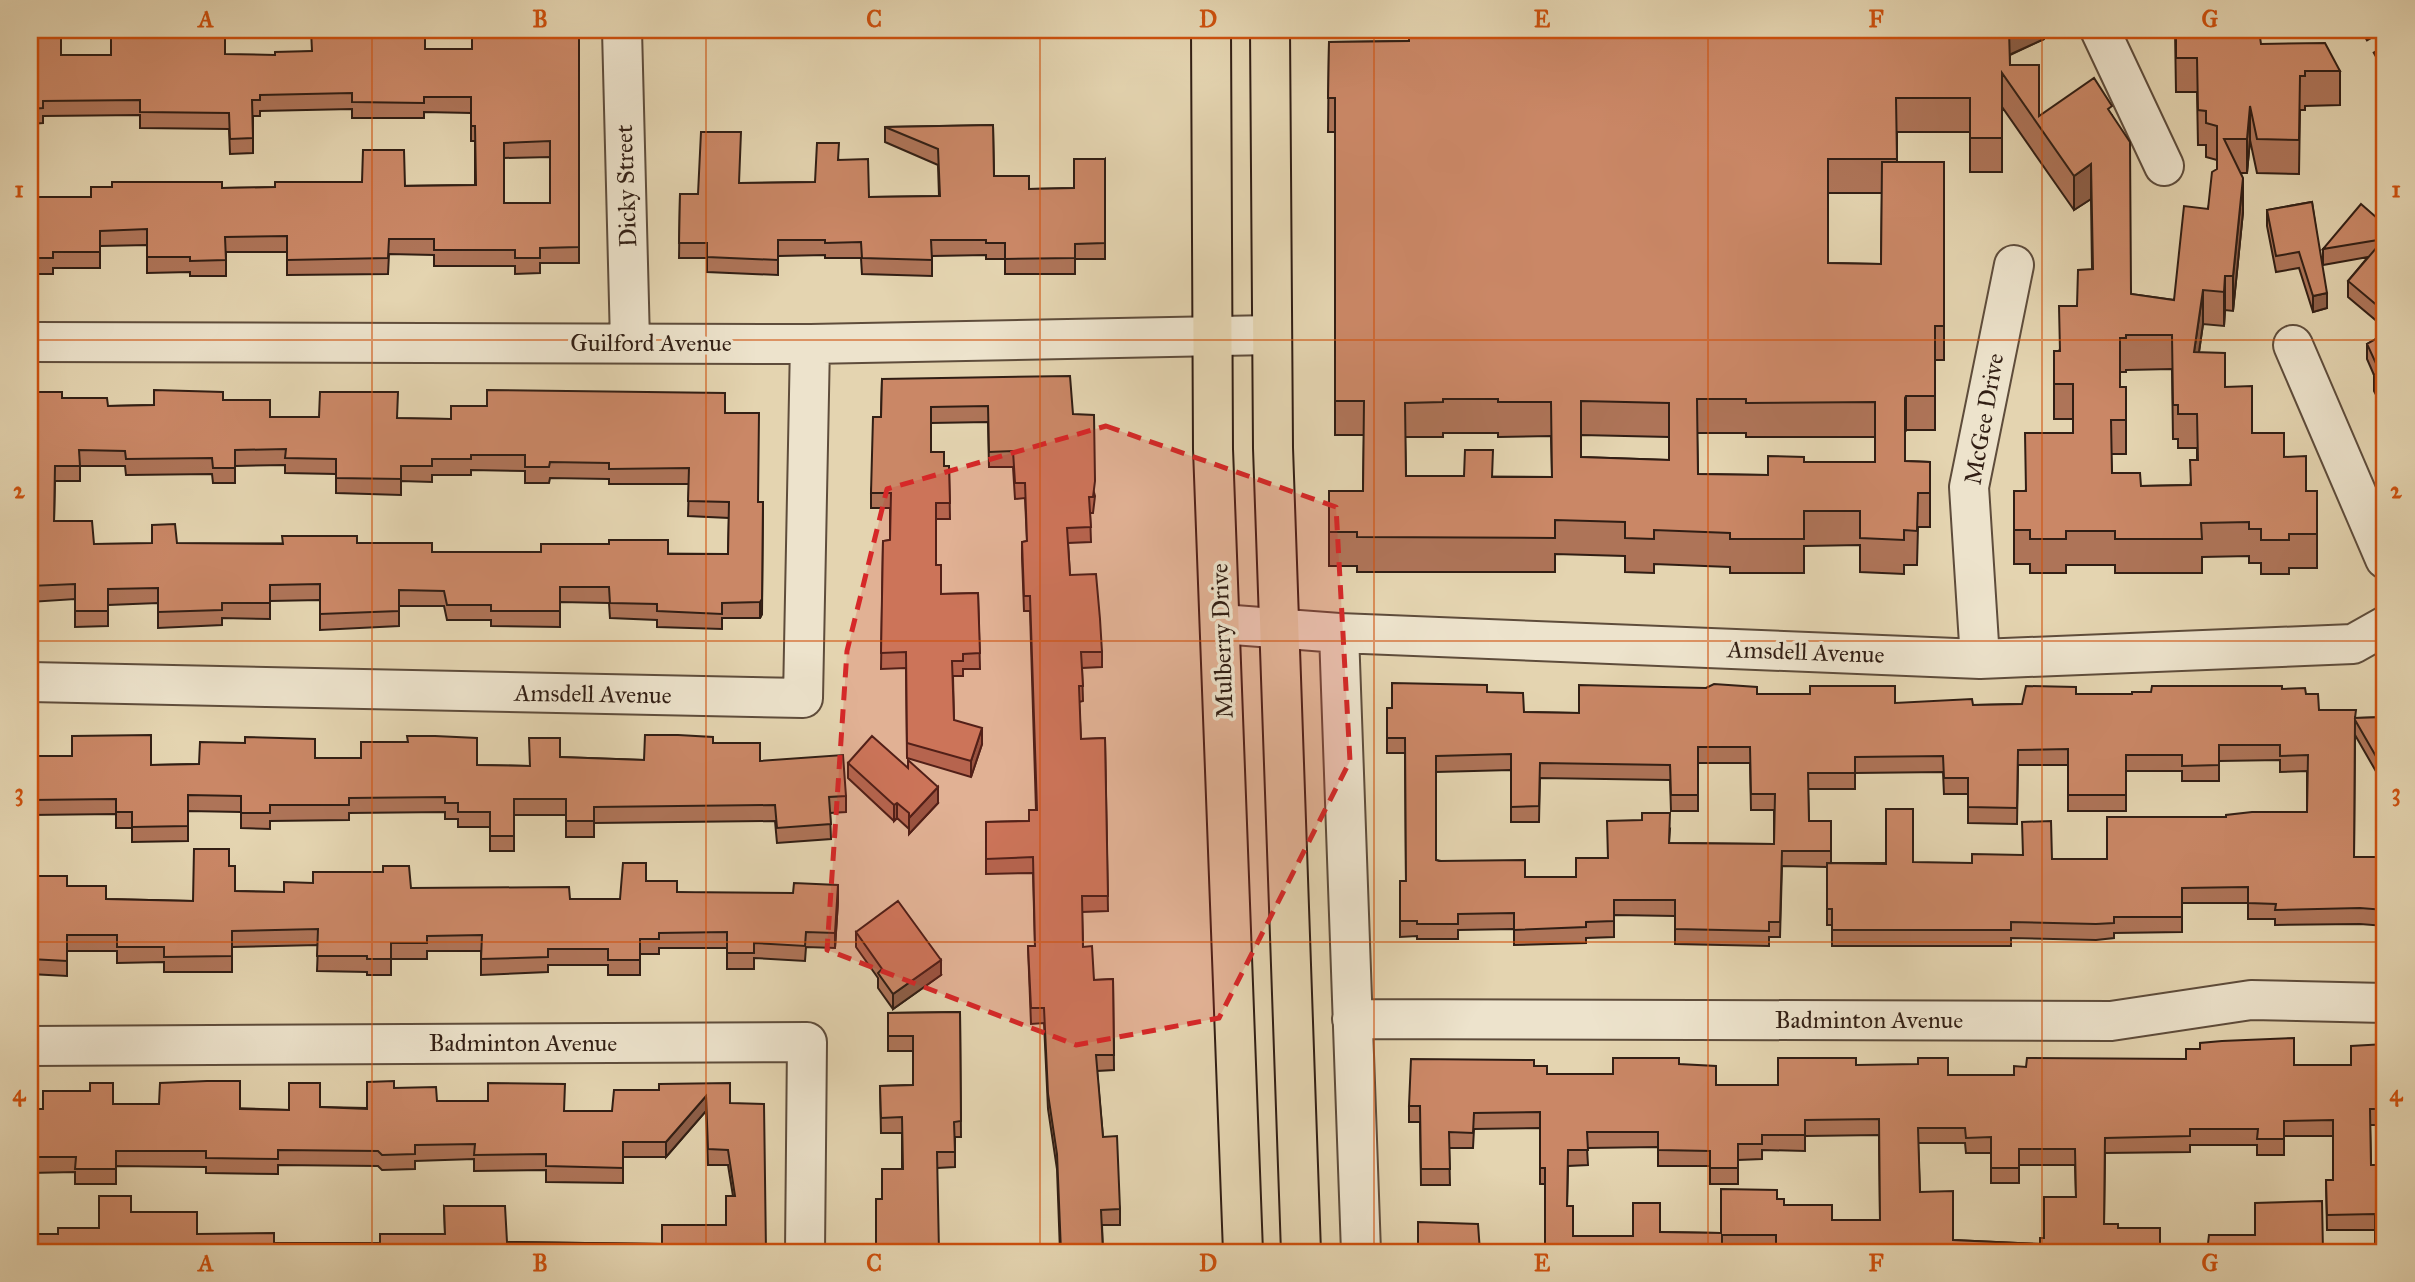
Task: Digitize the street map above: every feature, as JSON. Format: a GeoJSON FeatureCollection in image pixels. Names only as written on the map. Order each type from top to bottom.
{"type":"FeatureCollection","features":[{"type":"Feature","properties":{"kind":"main road","name":"Mulberry Drive"},"geometry":{"type":"LineString","coordinates":[[1211,30],[1213,449],[1244,1252]]}},
{"type":"Feature","properties":{"kind":"main road"},"geometry":{"type":"LineString","coordinates":[[1270,30],[1272,335],[1279,629],[1301,1252]]}},
{"type":"Feature","properties":{"kind":"street","name":"Dicky Street"},"geometry":{"type":"LineString","coordinates":[[622,30],[630,342]]}},
{"type":"Feature","properties":{"kind":"street"},"geometry":{"type":"LineString","coordinates":[[2100,30],[2164,166]]}},
{"type":"Feature","properties":{"kind":"street","name":"McGee Drive"},"geometry":{"type":"LineString","coordinates":[[1980,659],[1969,487],[2014,265]]}},
{"type":"Feature","properties":{"kind":"street","name":"Guilford Avenue"},"geometry":{"type":"LineString","coordinates":[[30,342],[810,344],[1272,335]]}},
{"type":"Feature","properties":{"kind":"street","name":"Amsdell Avenue"},"geometry":{"type":"LineString","coordinates":[[30,682],[803,698],[810,344]]}},
{"type":"Feature","properties":{"kind":"street"},"geometry":{"type":"LineString","coordinates":[[2293,345],[2385,559]]}},
{"type":"Feature","properties":{"kind":"street","name":"Amsdell Avenue"},"geometry":{"type":"LineString","coordinates":[[1221,624],[1339,633],[1980,659],[2353,644],[2385,626]]}},
{"type":"Feature","properties":{"kind":"street"},"geometry":{"type":"LineString","coordinates":[[1339,633],[1361,1252]]}},
{"type":"Feature","properties":{"kind":"street","name":"Badminton Avenue"},"geometry":{"type":"LineString","coordinates":[[1352,1019],[2111,1021],[2251,1000],[2385,1003]]}},
{"type":"Feature","properties":{"kind":"street","name":"Badminton Avenue"},"geometry":{"type":"LineString","coordinates":[[30,1045],[807,1042],[805,1252]]}},
{"type":"Feature","properties":{"kind":"highlighted area"},"geometry":{"type":"Polygon","coordinates":[[[1106,426],[1336,507],[1350,761],[1219,1018],[1076,1045],[827,950],[847,651],[887,489],[1106,426]]]}},
{"type":"Feature","properties":{"kind":"building"},"geometry":{"type":"Polygon","coordinates":[[[30,30],[61,30],[61,55],[111,55],[111,35],[158,36],[158,30],[225,30],[225,54],[275,55],[275,52],[312,51],[311,30],[425,32],[425,49],[472,49],[472,30],[540,30],[540,36],[579,37],[579,247],[540,248],[540,258],[515,258],[515,250],[434,250],[434,239],[389,239],[388,258],[287,260],[287,236],[225,237],[226,260],[190,261],[190,257],[147,257],[147,229],[100,231],[100,252],[53,252],[53,258],[30,258],[30,197],[91,197],[91,187],[112,187],[112,182],[222,182],[222,188],[275,187],[275,182],[362,182],[363,150],[404,150],[405,186],[476,185],[475,126],[471,126],[471,97],[424,97],[424,103],[352,102],[352,93],[260,95],[260,100],[252,100],[253,138],[230,139],[229,113],[140,112],[140,100],[43,101],[43,108],[30,109],[30,30]],[[550,141],[504,143],[504,203],[550,203],[550,141]]]}},
{"type":"Feature","properties":{"kind":"building"},"geometry":{"type":"Polygon","coordinates":[[[1409,30],[2009,30],[2010,65],[2039,65],[2039,116],[2094,78],[2112,106],[2108,109],[2130,142],[2131,294],[2174,300],[2184,206],[2208,209],[2212,172],[2217,169],[2217,126],[2206,123],[2206,111],[2198,110],[2197,58],[2176,58],[2176,30],[2259,30],[2261,44],[2325,43],[2340,71],[2305,71],[2305,76],[2300,76],[2299,140],[2257,139],[2250,106],[2247,139],[2224,139],[2243,178],[2233,276],[2225,276],[2224,292],[2203,290],[2194,352],[2225,353],[2225,387],[2252,386],[2252,433],[2284,433],[2284,457],[2306,456],[2306,491],[2317,491],[2317,534],[2289,534],[2289,540],[2261,540],[2261,529],[2249,529],[2249,522],[2201,523],[2202,539],[2115,539],[2115,531],[2066,531],[2066,539],[2030,539],[2030,530],[2014,530],[2014,491],[2026,491],[2025,433],[2073,433],[2073,384],[2054,384],[2054,351],[2060,351],[2059,306],[2077,306],[2078,270],[2093,269],[2091,164],[2074,176],[2002,73],[2002,138],[1970,138],[1970,98],[1896,98],[1897,159],[1828,159],[1828,263],[1881,264],[1882,162],[1944,162],[1944,326],[1935,326],[1935,396],[1905,398],[1905,461],[1930,462],[1930,493],[1918,493],[1917,531],[1904,530],[1904,540],[1860,538],[1860,511],[1804,511],[1804,539],[1730,539],[1730,533],[1654,530],[1654,539],[1625,538],[1625,522],[1555,520],[1555,538],[1357,537],[1357,532],[1329,532],[1329,491],[1363,491],[1364,401],[1335,401],[1335,98],[1328,98],[1329,42],[1409,41],[1409,30]],[[2126,335],[2126,338],[2120,338],[2120,387],[2126,387],[2126,420],[2111,420],[2112,473],[2140,473],[2141,486],[2191,485],[2190,460],[2198,460],[2197,414],[2178,414],[2178,405],[2173,405],[2172,335],[2126,335]],[[1443,399],[1443,402],[1405,403],[1406,476],[1464,476],[1465,450],[1493,450],[1492,477],[1552,477],[1551,402],[1443,399]],[[1697,399],[1698,474],[1768,475],[1768,456],[1804,457],[1804,462],[1875,462],[1875,402],[1746,403],[1746,399],[1697,399]],[[1581,401],[1581,457],[1669,460],[1669,403],[1581,401]]]}},
{"type":"Feature","properties":{"kind":"building"},"geometry":{"type":"Polygon","coordinates":[[[993,125],[994,176],[1029,176],[1029,189],[1074,188],[1074,159],[1105,159],[1105,243],[1075,244],[1075,258],[1005,259],[1005,243],[986,243],[986,240],[931,240],[932,260],[862,258],[861,242],[778,240],[778,260],[707,257],[707,243],[679,243],[680,194],[698,194],[701,132],[741,132],[739,183],[815,182],[817,143],[839,143],[838,160],[868,159],[869,197],[940,196],[938,149],[885,127],[993,125]]]}},
{"type":"Feature","properties":{"kind":"building"},"geometry":{"type":"Polygon","coordinates":[[[2312,202],[2327,293],[2313,296],[2299,252],[2276,256],[2267,210],[2312,202]]]}},
{"type":"Feature","properties":{"kind":"building"},"geometry":{"type":"Polygon","coordinates":[[[2361,204],[2385,225],[2385,312],[2348,281],[2384,239],[2323,249],[2361,204]]]}},
{"type":"Feature","properties":{"kind":"building"},"geometry":{"type":"Polygon","coordinates":[[[2385,334],[2385,396],[2374,375],[2380,372],[2367,344],[2385,334]]]}},
{"type":"Feature","properties":{"kind":"building"},"geometry":{"type":"Polygon","coordinates":[[[1070,376],[1073,414],[1094,415],[1095,481],[1093,497],[1089,497],[1091,527],[1067,528],[1070,575],[1096,574],[1102,652],[1081,652],[1083,686],[1079,686],[1081,739],[1105,738],[1108,896],[1082,896],[1083,947],[1092,946],[1094,980],[1113,979],[1114,1055],[1096,1055],[1103,1137],[1117,1136],[1120,1209],[1101,1210],[1103,1252],[1061,1252],[1057,1154],[1048,1094],[1044,1008],[1031,1008],[1028,946],[1035,946],[1033,857],[986,859],[986,822],[1029,821],[1029,810],[1037,810],[1030,596],[1024,596],[1022,542],[1027,541],[1025,483],[1015,483],[1013,451],[989,452],[988,406],[931,407],[931,452],[944,452],[944,466],[949,466],[950,503],[936,503],[936,565],[941,565],[941,594],[978,593],[980,653],[963,654],[963,661],[952,661],[954,720],[982,728],[971,761],[907,743],[906,652],[881,653],[883,541],[890,540],[891,493],[871,493],[873,417],[881,417],[882,379],[1070,376]]]}},
{"type":"Feature","properties":{"kind":"building"},"geometry":{"type":"Polygon","coordinates":[[[154,390],[223,392],[223,400],[270,400],[270,417],[319,417],[320,392],[398,392],[397,418],[451,419],[451,406],[487,406],[487,390],[725,393],[725,413],[759,413],[758,502],[763,502],[762,599],[760,602],[722,603],[722,614],[657,611],[657,604],[610,603],[609,587],[560,587],[560,611],[491,611],[491,605],[447,605],[444,591],[399,590],[399,611],[320,614],[320,584],[270,585],[270,603],[222,603],[222,610],[158,612],[158,588],[108,589],[108,611],[75,611],[75,584],[30,586],[30,419],[36,419],[36,392],[62,392],[62,398],[107,398],[108,406],[154,405],[154,390]],[[286,449],[235,450],[235,468],[213,468],[212,458],[126,459],[125,451],[79,450],[80,466],[55,466],[54,521],[92,521],[94,544],[152,543],[152,525],[175,524],[177,543],[283,544],[282,536],[357,536],[357,543],[432,543],[432,552],[541,552],[541,544],[609,544],[609,540],[668,540],[668,554],[728,554],[729,502],[688,501],[689,468],[609,469],[609,463],[550,462],[549,467],[525,467],[525,455],[471,455],[471,459],[432,459],[432,466],[401,466],[401,479],[336,478],[336,459],[285,458],[286,449]]]}},
{"type":"Feature","properties":{"kind":"building"},"geometry":{"type":"Polygon","coordinates":[[[1392,683],[1487,685],[1487,692],[1523,693],[1524,712],[1579,713],[1579,685],[1706,688],[1714,684],[1757,687],[1757,694],[1810,694],[1810,686],[1895,686],[1895,703],[1972,699],[1973,705],[2022,704],[2026,686],[2076,687],[2076,694],[2151,692],[2152,686],[2305,688],[2306,694],[2318,694],[2319,710],[2356,710],[2355,718],[2385,717],[2385,772],[2355,720],[2354,857],[2385,857],[2385,910],[2275,910],[2276,904],[2248,903],[2248,887],[2182,888],[2182,917],[2114,917],[2114,923],[2096,924],[2011,922],[2011,930],[1832,930],[1832,909],[1827,909],[1827,863],[1886,864],[1886,809],[1913,809],[1913,862],[1972,863],[1972,854],[2023,855],[2022,822],[2051,821],[2052,859],[2107,859],[2107,817],[2226,817],[2252,812],[2307,812],[2308,755],[2280,756],[2280,745],[2219,745],[2219,765],[2182,766],[2182,755],[2126,755],[2126,795],[2068,795],[2068,749],[2018,750],[2017,808],[1968,807],[1968,778],[1944,778],[1943,756],[1855,757],[1855,773],[1808,773],[1809,821],[1831,821],[1831,851],[1782,851],[1780,922],[1769,922],[1769,931],[1675,929],[1675,900],[1614,900],[1614,921],[1586,922],[1586,927],[1514,930],[1514,913],[1458,914],[1458,924],[1417,924],[1417,921],[1400,921],[1400,881],[1406,881],[1405,738],[1387,738],[1387,708],[1392,708],[1392,683]],[[1698,747],[1698,795],[1671,795],[1670,765],[1540,763],[1539,806],[1511,807],[1511,754],[1436,756],[1436,860],[1525,860],[1525,877],[1576,877],[1576,858],[1608,858],[1607,821],[1642,820],[1642,813],[1670,813],[1669,843],[1774,844],[1775,794],[1751,794],[1750,747],[1698,747]]]}},
{"type":"Feature","properties":{"kind":"building"},"geometry":{"type":"Polygon","coordinates":[[[151,735],[151,765],[199,764],[200,742],[245,743],[245,737],[315,739],[315,758],[361,758],[361,742],[408,742],[407,736],[477,738],[477,765],[530,766],[529,738],[560,738],[560,757],[644,760],[645,735],[713,737],[713,743],[760,743],[760,761],[843,755],[846,796],[829,797],[831,824],[777,828],[775,805],[594,807],[594,821],[566,821],[566,799],[514,799],[514,836],[490,836],[490,812],[458,812],[458,803],[445,803],[445,797],[349,798],[349,805],[270,805],[270,813],[241,813],[241,796],[188,795],[188,826],[132,827],[132,812],[116,812],[116,799],[30,800],[30,756],[72,756],[72,736],[151,735]]]}},
{"type":"Feature","properties":{"kind":"building"},"geometry":{"type":"Polygon","coordinates":[[[872,736],[908,768],[908,760],[938,787],[909,818],[909,813],[897,803],[894,805],[848,763],[872,736]]]}},
{"type":"Feature","properties":{"kind":"building"},"geometry":{"type":"Polygon","coordinates":[[[194,849],[229,849],[229,866],[235,866],[235,891],[284,892],[284,882],[313,883],[313,872],[383,872],[383,866],[409,866],[411,888],[569,887],[570,899],[620,899],[623,863],[646,863],[646,881],[677,881],[677,892],[793,893],[794,883],[838,885],[835,933],[806,932],[805,946],[754,943],[754,953],[727,953],[727,932],[659,933],[659,939],[640,939],[640,960],[608,960],[608,949],[548,949],[548,957],[481,959],[482,935],[427,936],[427,943],[391,943],[391,959],[367,959],[367,956],[317,956],[318,929],[232,931],[232,956],[164,957],[164,947],[117,947],[117,935],[67,935],[67,961],[30,959],[30,896],[35,896],[35,876],[67,876],[67,886],[106,886],[106,899],[193,901],[194,849]]]}},
{"type":"Feature","properties":{"kind":"building"},"geometry":{"type":"Polygon","coordinates":[[[898,901],[941,960],[893,994],[878,973],[882,969],[856,932],[898,901]]]}},
{"type":"Feature","properties":{"kind":"building"},"geometry":{"type":"Polygon","coordinates":[[[960,1012],[961,1121],[954,1122],[955,1152],[937,1152],[939,1252],[876,1252],[876,1199],[882,1199],[882,1169],[903,1169],[902,1117],[881,1118],[880,1086],[913,1085],[913,1036],[888,1036],[888,1013],[960,1012]]]}},
{"type":"Feature","properties":{"kind":"building"},"geometry":{"type":"Polygon","coordinates":[[[2294,1038],[2294,1065],[2351,1065],[2351,1046],[2385,1044],[2385,1109],[2370,1109],[2371,1165],[2385,1165],[2385,1252],[2375,1252],[2375,1214],[2327,1215],[2326,1180],[2333,1180],[2333,1120],[2284,1121],[2284,1139],[2257,1139],[2258,1129],[2190,1129],[2190,1136],[2105,1138],[2104,1224],[2118,1224],[2118,1228],[2160,1228],[2160,1252],[1776,1252],[1776,1235],[1722,1235],[1722,1252],[1528,1252],[1528,1248],[1545,1248],[1545,1168],[1540,1168],[1540,1112],[1474,1113],[1473,1133],[1449,1132],[1450,1169],[1421,1169],[1420,1106],[1409,1106],[1411,1059],[1534,1060],[1534,1066],[1547,1066],[1547,1074],[1613,1074],[1613,1058],[1679,1058],[1679,1064],[1716,1066],[1716,1085],[1778,1085],[1778,1058],[1856,1058],[1856,1065],[1918,1064],[1918,1058],[1948,1058],[1948,1075],[2014,1075],[2014,1066],[2026,1067],[2027,1058],[2186,1059],[2186,1049],[2200,1049],[2200,1043],[2294,1038]],[[1879,1119],[1805,1120],[1805,1135],[1762,1135],[1762,1144],[1738,1144],[1738,1168],[1710,1168],[1710,1151],[1658,1150],[1658,1132],[1587,1132],[1588,1150],[1568,1150],[1567,1206],[1573,1206],[1573,1236],[1633,1236],[1633,1203],[1660,1203],[1660,1232],[1721,1233],[1721,1189],[1777,1190],[1777,1199],[1784,1199],[1784,1205],[1832,1205],[1832,1220],[1880,1220],[1879,1119]],[[1918,1128],[1920,1192],[1953,1191],[1953,1240],[2040,1244],[2040,1238],[2044,1238],[2044,1197],[2076,1197],[2075,1149],[2019,1149],[2019,1168],[1991,1168],[1991,1137],[1966,1138],[1965,1128],[1918,1128]]]}},
{"type":"Feature","properties":{"kind":"building"},"geometry":{"type":"Polygon","coordinates":[[[240,1081],[240,1109],[289,1110],[289,1083],[320,1083],[320,1107],[367,1109],[367,1082],[394,1081],[394,1088],[436,1087],[437,1101],[488,1101],[488,1083],[565,1084],[564,1111],[612,1111],[614,1090],[659,1090],[659,1084],[730,1083],[730,1103],[764,1104],[766,1252],[30,1252],[30,1234],[58,1234],[58,1228],[99,1228],[99,1196],[131,1196],[131,1212],[197,1212],[197,1234],[274,1233],[274,1243],[380,1243],[380,1234],[445,1234],[444,1206],[505,1206],[507,1242],[662,1244],[662,1225],[726,1225],[726,1196],[735,1196],[728,1150],[708,1149],[706,1096],[666,1142],[623,1142],[623,1168],[546,1166],[546,1154],[474,1155],[475,1144],[415,1145],[415,1154],[278,1150],[278,1159],[206,1158],[206,1151],[116,1151],[116,1169],[75,1169],[76,1157],[30,1157],[30,1109],[43,1109],[43,1091],[90,1091],[90,1083],[113,1083],[113,1104],[159,1104],[160,1083],[240,1081]]]}},
{"type":"Feature","properties":{"kind":"building"},"geometry":{"type":"Polygon","coordinates":[[[2322,1201],[2323,1252],[2207,1252],[2209,1235],[2255,1235],[2255,1203],[2322,1201]]]}},
{"type":"Feature","properties":{"kind":"building"},"geometry":{"type":"Polygon","coordinates":[[[1418,1222],[1478,1224],[1480,1252],[1418,1252],[1418,1222]]]}},
{"type":"Feature","properties":{"kind":"railway"},"geometry":{"type":"LineString","coordinates":[[2363,30],[2385,70]]}}]}
